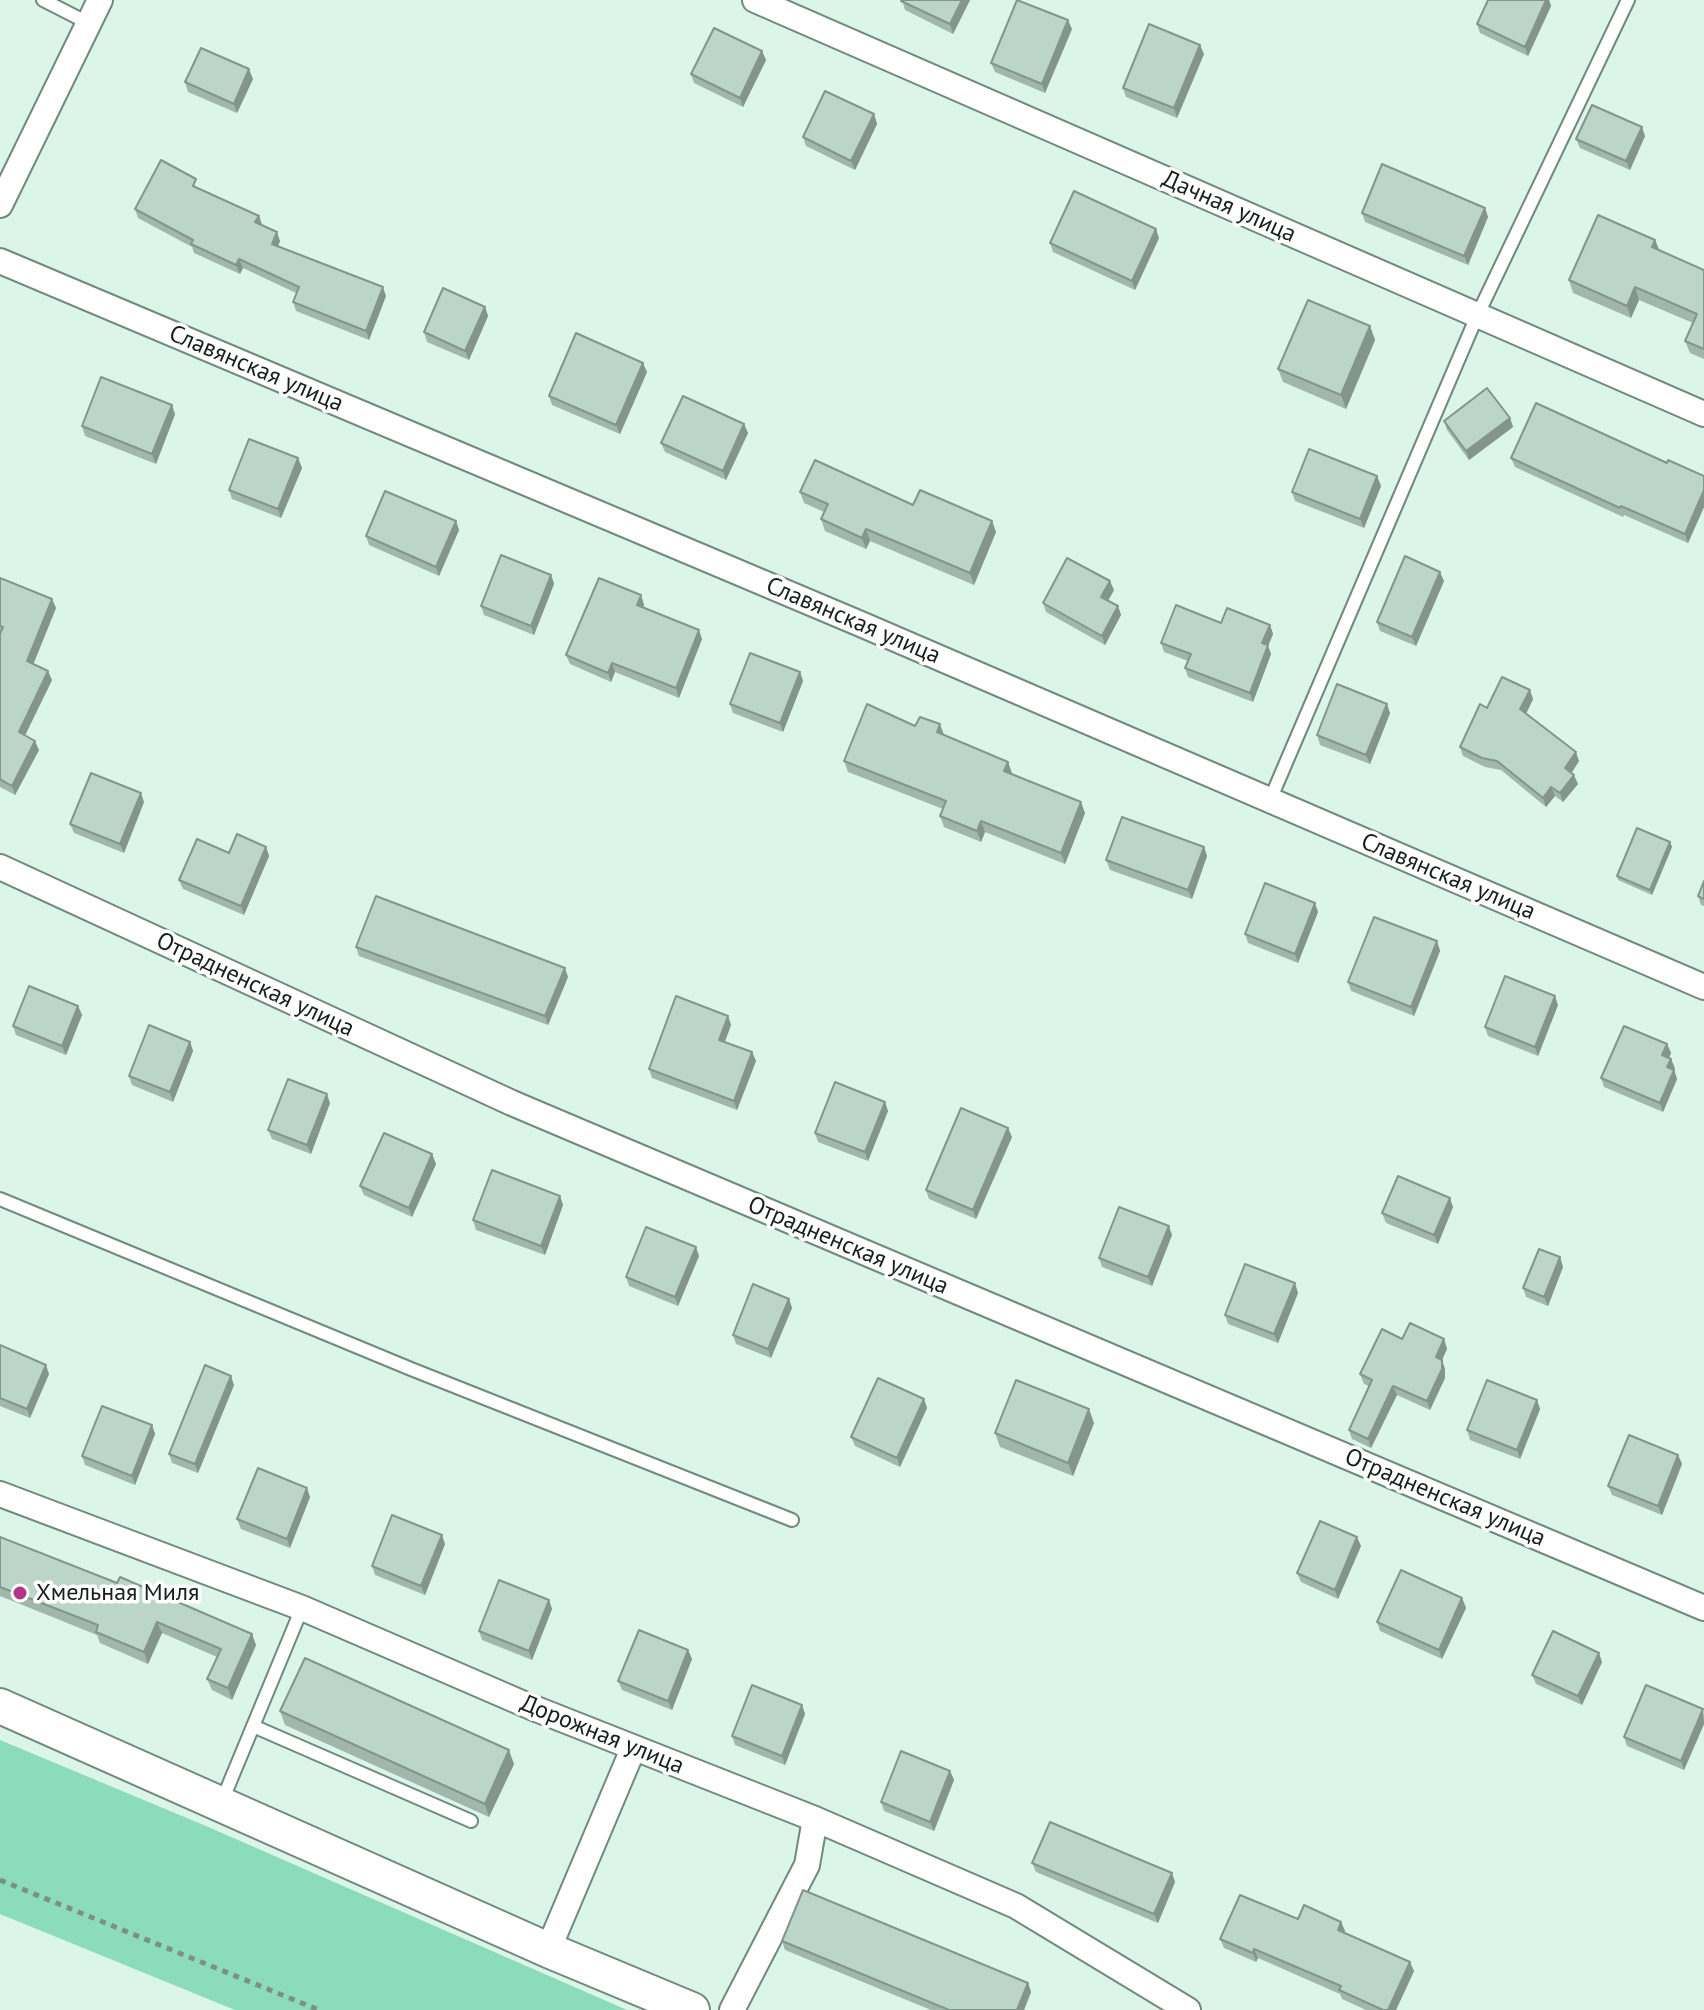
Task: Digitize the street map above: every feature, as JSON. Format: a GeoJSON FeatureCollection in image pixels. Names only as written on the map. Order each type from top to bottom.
{"type":"FeatureCollection","features":[{"type":"Feature","properties":{"kind":"street"},"geometry":{"type":"LineString","coordinates":[[0,205],[100,0]]}},
{"type":"Feature","properties":{"kind":"street","name":"Дачная улица"},"geometry":{"type":"LineString","coordinates":[[755,0],[1704,414]]}},
{"type":"Feature","properties":{"kind":"street","name":"Славянская улица"},"geometry":{"type":"LineString","coordinates":[[0,261],[863,625],[1704,987]]}},
{"type":"Feature","properties":{"kind":"street","name":"Отрадненская улица"},"geometry":{"type":"LineString","coordinates":[[0,867],[512,1103],[1704,1608]]}},
{"type":"Feature","properties":{"kind":"street","name":"Дорожная улица"},"geometry":{"type":"LineString","coordinates":[[0,1494],[302,1608],[633,1749],[815,1819],[1016,1906],[1188,2010]]}},
{"type":"Feature","properties":{"kind":"street"},"geometry":{"type":"LineString","coordinates":[[0,1706],[548,1950],[692,2010]]}},
{"type":"Feature","properties":{"kind":"street"},"geometry":{"type":"LineString","coordinates":[[548,1950],[633,1749]]}},
{"type":"Feature","properties":{"kind":"street"},"geometry":{"type":"LineString","coordinates":[[732,2010],[807,1865],[815,1819]]}},
{"type":"Feature","properties":{"kind":"lane"},"geometry":{"type":"LineString","coordinates":[[43,0],[90,24]]}},
{"type":"Feature","properties":{"kind":"lane"},"geometry":{"type":"LineString","coordinates":[[1270,800],[1477,316],[1628,0]]}},
{"type":"Feature","properties":{"kind":"lane"},"geometry":{"type":"LineString","coordinates":[[0,1199],[411,1369],[792,1520]]}},
{"type":"Feature","properties":{"kind":"lane"},"geometry":{"type":"LineString","coordinates":[[221,1804],[302,1608]]}},
{"type":"Feature","properties":{"kind":"lane"},"geometry":{"type":"LineString","coordinates":[[253,1726],[471,1821]]}},
{"type":"Feature","properties":{"kind":"path"},"geometry":{"type":"LineString","coordinates":[[0,1880],[319,2010]]}},
{"type":"Feature","properties":{"kind":"green space"},"geometry":{"type":"Polygon","coordinates":[[[0,1740],[206,1826],[627,2010],[235,2010],[0,1914],[0,1740]]]}},
{"type":"Feature","properties":{"kind":"building"},"geometry":{"type":"Polygon","coordinates":[[[902,0],[962,0],[950,24],[902,0]]]}},
{"type":"Feature","properties":{"kind":"building"},"geometry":{"type":"Polygon","coordinates":[[[1017,0],[1068,20],[1042,84],[991,63],[1017,0]]]}},
{"type":"Feature","properties":{"kind":"building"},"geometry":{"type":"Polygon","coordinates":[[[1488,0],[1546,0],[1525,47],[1477,24],[1488,0]]]}},
{"type":"Feature","properties":{"kind":"building"},"geometry":{"type":"Polygon","coordinates":[[[1149,24],[1200,45],[1174,108],[1123,88],[1149,24]]]}},
{"type":"Feature","properties":{"kind":"building"},"geometry":{"type":"Polygon","coordinates":[[[714,28],[762,51],[740,98],[691,74],[714,28]]]}},
{"type":"Feature","properties":{"kind":"building"},"geometry":{"type":"Polygon","coordinates":[[[201,48],[249,69],[234,104],[185,82],[201,48]]]}},
{"type":"Feature","properties":{"kind":"building"},"geometry":{"type":"Polygon","coordinates":[[[825,91],[874,114],[851,161],[803,137],[825,91]]]}},
{"type":"Feature","properties":{"kind":"building"},"geometry":{"type":"Polygon","coordinates":[[[1592,105],[1642,127],[1626,161],[1576,139],[1592,105]]]}},
{"type":"Feature","properties":{"kind":"building"},"geometry":{"type":"Polygon","coordinates":[[[161,160],[196,179],[193,186],[259,216],[255,222],[277,232],[272,244],[383,287],[366,331],[293,302],[299,287],[239,259],[236,265],[191,244],[193,240],[135,209],[161,160]]]}},
{"type":"Feature","properties":{"kind":"building"},"geometry":{"type":"Polygon","coordinates":[[[1382,164],[1485,208],[1464,256],[1362,213],[1382,164]]]}},
{"type":"Feature","properties":{"kind":"building"},"geometry":{"type":"Polygon","coordinates":[[[1074,191],[1156,229],[1132,281],[1050,243],[1074,191]]]}},
{"type":"Feature","properties":{"kind":"building"},"geometry":{"type":"Polygon","coordinates":[[[1598,215],[1655,240],[1652,247],[1704,270],[1704,349],[1685,341],[1697,314],[1635,287],[1627,306],[1569,280],[1598,215]]]}},
{"type":"Feature","properties":{"kind":"building"},"geometry":{"type":"Polygon","coordinates":[[[443,288],[485,307],[465,351],[424,332],[443,288]]]}},
{"type":"Feature","properties":{"kind":"building"},"geometry":{"type":"Polygon","coordinates":[[[1308,300],[1370,326],[1341,395],[1278,369],[1308,300]]]}},
{"type":"Feature","properties":{"kind":"building"},"geometry":{"type":"Polygon","coordinates":[[[576,333],[643,363],[616,425],[549,396],[576,333]]]}},
{"type":"Feature","properties":{"kind":"building"},"geometry":{"type":"Polygon","coordinates":[[[101,377],[172,405],[152,454],[82,426],[101,377]]]}},
{"type":"Feature","properties":{"kind":"building"},"geometry":{"type":"Polygon","coordinates":[[[1487,388],[1510,418],[1466,451],[1444,421],[1487,388]]]}},
{"type":"Feature","properties":{"kind":"building"},"geometry":{"type":"Polygon","coordinates":[[[683,396],[744,424],[723,471],[661,443],[683,396]]]}},
{"type":"Feature","properties":{"kind":"building"},"geometry":{"type":"Polygon","coordinates":[[[1536,403],[1667,463],[1668,460],[1704,476],[1704,490],[1685,534],[1511,458],[1536,403]]]}},
{"type":"Feature","properties":{"kind":"building"},"geometry":{"type":"Polygon","coordinates":[[[249,439],[298,458],[278,509],[229,490],[249,439]]]}},
{"type":"Feature","properties":{"kind":"building"},"geometry":{"type":"Polygon","coordinates":[[[1309,449],[1377,476],[1360,519],[1292,492],[1309,449]]]}},
{"type":"Feature","properties":{"kind":"building"},"geometry":{"type":"Polygon","coordinates":[[[815,460],[913,505],[920,490],[992,521],[970,573],[866,529],[862,538],[821,519],[828,504],[800,492],[815,460]]]}},
{"type":"Feature","properties":{"kind":"building"},"geometry":{"type":"Polygon","coordinates":[[[385,491],[456,521],[436,567],[366,536],[385,491]]]}},
{"type":"Feature","properties":{"kind":"building"},"geometry":{"type":"Polygon","coordinates":[[[501,555],[551,575],[531,626],[481,606],[501,555]]]}},
{"type":"Feature","properties":{"kind":"building"},"geometry":{"type":"Polygon","coordinates":[[[1405,556],[1440,572],[1412,637],[1377,622],[1405,556]]]}},
{"type":"Feature","properties":{"kind":"building"},"geometry":{"type":"Polygon","coordinates":[[[1067,558],[1110,581],[1101,597],[1118,606],[1102,636],[1043,603],[1067,558]]]}},
{"type":"Feature","properties":{"kind":"building"},"geometry":{"type":"Polygon","coordinates":[[[0,578],[52,599],[27,661],[48,671],[19,732],[35,741],[12,786],[0,779],[0,634],[3,627],[0,626],[0,578]]]}},
{"type":"Feature","properties":{"kind":"building"},"geometry":{"type":"Polygon","coordinates":[[[599,578],[641,595],[637,605],[699,630],[676,688],[612,663],[608,673],[566,655],[599,578]]]}},
{"type":"Feature","properties":{"kind":"building"},"geometry":{"type":"Polygon","coordinates":[[[1176,605],[1221,623],[1227,608],[1270,625],[1262,643],[1268,645],[1250,693],[1185,668],[1191,654],[1161,643],[1176,605]]]}},
{"type":"Feature","properties":{"kind":"building"},"geometry":{"type":"Polygon","coordinates":[[[750,653],[800,672],[780,723],[730,704],[750,653]]]}},
{"type":"Feature","properties":{"kind":"building"},"geometry":{"type":"Polygon","coordinates":[[[1502,677],[1530,690],[1520,709],[1576,752],[1565,768],[1574,775],[1560,793],[1551,787],[1543,798],[1497,761],[1482,758],[1460,747],[1480,704],[1487,708],[1502,677]]]}},
{"type":"Feature","properties":{"kind":"building"},"geometry":{"type":"Polygon","coordinates":[[[1337,684],[1387,704],[1366,755],[1317,735],[1337,684]]]}},
{"type":"Feature","properties":{"kind":"building"},"geometry":{"type":"Polygon","coordinates":[[[867,704],[915,726],[920,717],[940,724],[937,732],[1008,762],[1004,771],[1081,802],[1061,853],[981,821],[977,831],[940,816],[946,801],[844,761],[867,704]]]}},
{"type":"Feature","properties":{"kind":"building"},"geometry":{"type":"Polygon","coordinates":[[[91,773],[141,793],[120,844],[70,824],[91,773]]]}},
{"type":"Feature","properties":{"kind":"building"},"geometry":{"type":"Polygon","coordinates":[[[1122,817],[1204,847],[1188,890],[1106,860],[1122,817]]]}},
{"type":"Feature","properties":{"kind":"building"},"geometry":{"type":"Polygon","coordinates":[[[1637,828],[1670,842],[1650,890],[1617,876],[1637,828]]]}},
{"type":"Feature","properties":{"kind":"building"},"geometry":{"type":"Polygon","coordinates":[[[237,834],[266,847],[241,906],[179,880],[197,839],[229,853],[237,834]]]}},
{"type":"Feature","properties":{"kind":"building"},"geometry":{"type":"Polygon","coordinates":[[[1704,881],[1704,899],[1698,896],[1704,881]]]}},
{"type":"Feature","properties":{"kind":"building"},"geometry":{"type":"Polygon","coordinates":[[[1265,883],[1315,903],[1295,954],[1245,934],[1265,883]]]}},
{"type":"Feature","properties":{"kind":"building"},"geometry":{"type":"Polygon","coordinates":[[[376,896],[565,968],[545,1016],[356,947],[376,896]]]}},
{"type":"Feature","properties":{"kind":"building"},"geometry":{"type":"Polygon","coordinates":[[[1374,917],[1437,941],[1411,1007],[1348,982],[1374,917]]]}},
{"type":"Feature","properties":{"kind":"building"},"geometry":{"type":"Polygon","coordinates":[[[1505,976],[1555,996],[1535,1047],[1485,1027],[1505,976]]]}},
{"type":"Feature","properties":{"kind":"building"},"geometry":{"type":"Polygon","coordinates":[[[29,986],[78,1006],[62,1046],[13,1026],[29,986]]]}},
{"type":"Feature","properties":{"kind":"building"},"geometry":{"type":"Polygon","coordinates":[[[676,996],[728,1016],[719,1040],[752,1052],[734,1101],[649,1069],[676,996]]]}},
{"type":"Feature","properties":{"kind":"building"},"geometry":{"type":"Polygon","coordinates":[[[149,1025],[190,1042],[170,1092],[129,1076],[149,1025]]]}},
{"type":"Feature","properties":{"kind":"building"},"geometry":{"type":"Polygon","coordinates":[[[1624,1026],[1667,1044],[1662,1055],[1671,1059],[1667,1067],[1674,1070],[1660,1103],[1601,1078],[1624,1026]]]}},
{"type":"Feature","properties":{"kind":"building"},"geometry":{"type":"Polygon","coordinates":[[[288,1079],[327,1094],[307,1145],[268,1130],[288,1079]]]}},
{"type":"Feature","properties":{"kind":"building"},"geometry":{"type":"Polygon","coordinates":[[[835,1082],[885,1102],[865,1152],[815,1133],[835,1082]]]}},
{"type":"Feature","properties":{"kind":"building"},"geometry":{"type":"Polygon","coordinates":[[[961,1108],[1008,1128],[973,1210],[926,1190],[961,1108]]]}},
{"type":"Feature","properties":{"kind":"building"},"geometry":{"type":"Polygon","coordinates":[[[384,1133],[432,1154],[409,1208],[360,1186],[384,1133]]]}},
{"type":"Feature","properties":{"kind":"building"},"geometry":{"type":"Polygon","coordinates":[[[492,1170],[560,1196],[541,1246],[473,1220],[492,1170]]]}},
{"type":"Feature","properties":{"kind":"building"},"geometry":{"type":"Polygon","coordinates":[[[1398,1176],[1450,1198],[1434,1235],[1382,1213],[1398,1176]]]}},
{"type":"Feature","properties":{"kind":"building"},"geometry":{"type":"Polygon","coordinates":[[[1119,1207],[1169,1226],[1148,1277],[1099,1258],[1119,1207]]]}},
{"type":"Feature","properties":{"kind":"building"},"geometry":{"type":"Polygon","coordinates":[[[646,1227],[696,1247],[675,1297],[626,1277],[646,1227]]]}},
{"type":"Feature","properties":{"kind":"building"},"geometry":{"type":"Polygon","coordinates":[[[1539,1249],[1560,1257],[1544,1297],[1523,1288],[1539,1249]]]}},
{"type":"Feature","properties":{"kind":"building"},"geometry":{"type":"Polygon","coordinates":[[[1245,1264],[1295,1283],[1274,1334],[1225,1315],[1245,1264]]]}},
{"type":"Feature","properties":{"kind":"building"},"geometry":{"type":"Polygon","coordinates":[[[753,1284],[789,1299],[768,1349],[733,1335],[753,1284]]]}},
{"type":"Feature","properties":{"kind":"building"},"geometry":{"type":"Polygon","coordinates":[[[1410,1323],[1444,1339],[1436,1357],[1442,1360],[1442,1369],[1427,1401],[1393,1386],[1368,1439],[1349,1430],[1372,1380],[1360,1374],[1382,1329],[1402,1339],[1410,1323]]]}},
{"type":"Feature","properties":{"kind":"building"},"geometry":{"type":"Polygon","coordinates":[[[0,1345],[46,1365],[27,1409],[0,1398],[0,1345]]]}},
{"type":"Feature","properties":{"kind":"building"},"geometry":{"type":"Polygon","coordinates":[[[205,1365],[231,1376],[195,1464],[169,1454],[205,1365]]]}},
{"type":"Feature","properties":{"kind":"building"},"geometry":{"type":"Polygon","coordinates":[[[878,1378],[924,1399],[897,1458],[851,1437],[878,1378]]]}},
{"type":"Feature","properties":{"kind":"building"},"geometry":{"type":"Polygon","coordinates":[[[1016,1380],[1089,1409],[1068,1463],[995,1433],[1016,1380]]]}},
{"type":"Feature","properties":{"kind":"building"},"geometry":{"type":"Polygon","coordinates":[[[1487,1380],[1537,1400],[1517,1450],[1467,1430],[1487,1380]]]}},
{"type":"Feature","properties":{"kind":"building"},"geometry":{"type":"Polygon","coordinates":[[[102,1406],[152,1425],[132,1476],[82,1456],[102,1406]]]}},
{"type":"Feature","properties":{"kind":"building"},"geometry":{"type":"Polygon","coordinates":[[[1629,1435],[1678,1455],[1658,1506],[1608,1486],[1629,1435]]]}},
{"type":"Feature","properties":{"kind":"building"},"geometry":{"type":"Polygon","coordinates":[[[258,1468],[307,1488],[287,1539],[237,1519],[258,1468]]]}},
{"type":"Feature","properties":{"kind":"building"},"geometry":{"type":"Polygon","coordinates":[[[392,1515],[442,1535],[421,1586],[372,1566],[392,1515]]]}},
{"type":"Feature","properties":{"kind":"building"},"geometry":{"type":"Polygon","coordinates":[[[1320,1521],[1357,1537],[1335,1590],[1297,1573],[1320,1521]]]}},
{"type":"Feature","properties":{"kind":"building"},"geometry":{"type":"Polygon","coordinates":[[[0,1537],[117,1583],[120,1577],[252,1634],[228,1688],[207,1679],[221,1649],[157,1622],[144,1652],[96,1632],[98,1625],[0,1587],[0,1537]]]}},
{"type":"Feature","properties":{"kind":"building"},"geometry":{"type":"Polygon","coordinates":[[[1401,1570],[1462,1598],[1439,1650],[1377,1622],[1401,1570]]]}},
{"type":"Feature","properties":{"kind":"building"},"geometry":{"type":"Polygon","coordinates":[[[499,1580],[549,1600],[529,1651],[479,1631],[499,1580]]]}},
{"type":"Feature","properties":{"kind":"building"},"geometry":{"type":"Polygon","coordinates":[[[639,1630],[688,1650],[668,1701],[618,1681],[639,1630]]]}},
{"type":"Feature","properties":{"kind":"building"},"geometry":{"type":"Polygon","coordinates":[[[1553,1631],[1599,1653],[1578,1696],[1532,1675],[1553,1631]]]}},
{"type":"Feature","properties":{"kind":"building"},"geometry":{"type":"Polygon","coordinates":[[[305,1658],[509,1750],[485,1804],[280,1711],[305,1658]]]}},
{"type":"Feature","properties":{"kind":"building"},"geometry":{"type":"Polygon","coordinates":[[[752,1685],[802,1705],[782,1756],[732,1736],[752,1685]]]}},
{"type":"Feature","properties":{"kind":"building"},"geometry":{"type":"Polygon","coordinates":[[[1646,1685],[1703,1709],[1681,1761],[1624,1737],[1646,1685]]]}},
{"type":"Feature","properties":{"kind":"building"},"geometry":{"type":"Polygon","coordinates":[[[901,1751],[950,1771],[930,1822],[881,1802],[901,1751]]]}},
{"type":"Feature","properties":{"kind":"building"},"geometry":{"type":"Polygon","coordinates":[[[1050,1822],[1172,1873],[1154,1914],[1032,1863],[1050,1822]]]}},
{"type":"Feature","properties":{"kind":"building"},"geometry":{"type":"Polygon","coordinates":[[[803,1890],[1028,1983],[1017,2010],[949,2010],[782,1941],[803,1890]]]}},
{"type":"Feature","properties":{"kind":"building"},"geometry":{"type":"Polygon","coordinates":[[[1240,1895],[1298,1919],[1304,1905],[1341,1922],[1338,1930],[1410,1962],[1388,2010],[1254,1949],[1253,1953],[1220,1939],[1240,1895]]]}},
{"type":"Feature","properties":{"kind":"place","name":"Хмельная Миля"},"geometry":{"type":"Point","coordinates":[20,1593]}}]}
